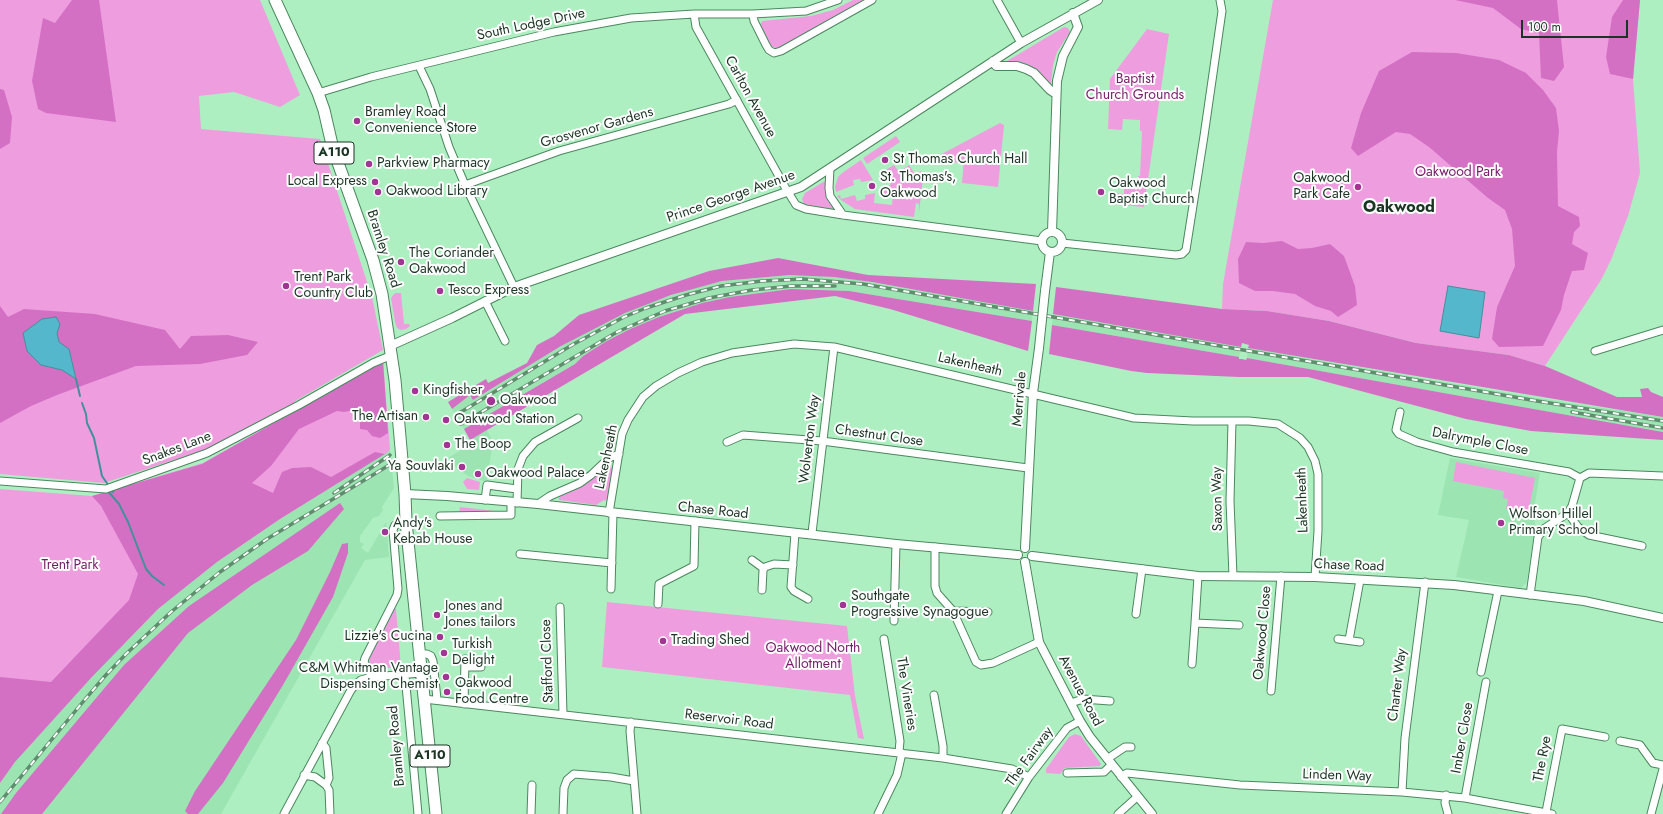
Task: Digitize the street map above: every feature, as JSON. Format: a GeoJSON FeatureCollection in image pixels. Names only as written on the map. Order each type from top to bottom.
{"type":"FeatureCollection","features":[{"type":"Feature","properties":{"kind":"main road","name":"Bramley Road"},"geometry":{"type":"LineString","coordinates":[[275,0],[318,93],[324,110],[332,149],[374,260],[382,294],[391,350],[405,494],[401,523],[420,654],[436,814]]}},
{"type":"Feature","properties":{"kind":"street","name":"South Lodge Drive"},"geometry":{"type":"LineString","coordinates":[[318,93],[371,77],[419,66],[479,49],[554,32],[630,18],[694,14],[753,14],[806,11],[838,0]]}},
{"type":"Feature","properties":{"kind":"street"},"geometry":{"type":"LineString","coordinates":[[753,14],[754,21],[769,50],[774,53],[781,52],[872,0]]}},
{"type":"Feature","properties":{"kind":"street"},"geometry":{"type":"LineString","coordinates":[[997,0],[1021,43]]}},
{"type":"Feature","properties":{"kind":"street","name":"Prince George Avenue"},"geometry":{"type":"LineString","coordinates":[[391,350],[514,287],[788,192],[806,184],[1021,43],[1098,0]]}},
{"type":"Feature","properties":{"kind":"street"},"geometry":{"type":"LineString","coordinates":[[1062,243],[1176,255],[1182,254],[1186,250],[1222,11],[1220,0]]}},
{"type":"Feature","properties":{"kind":"street"},"geometry":{"type":"LineString","coordinates":[[1052,232],[1056,94],[1059,65],[1078,27],[1073,13]]}},
{"type":"Feature","properties":{"kind":"street","name":"Carlton Avenue"},"geometry":{"type":"LineString","coordinates":[[694,14],[696,27],[796,205],[801,208],[843,215],[1042,241]]}},
{"type":"Feature","properties":{"kind":"street"},"geometry":{"type":"LineString","coordinates":[[993,61],[996,66],[1017,66],[1034,73],[1050,90],[1056,94]]}},
{"type":"Feature","properties":{"kind":"street"},"geometry":{"type":"LineString","coordinates":[[419,66],[430,89],[449,147],[465,185],[514,287]]}},
{"type":"Feature","properties":{"kind":"street","name":"Grosvenor Gardens"},"geometry":{"type":"LineString","coordinates":[[465,185],[559,151],[729,104],[737,100]]}},
{"type":"Feature","properties":{"kind":"street"},"geometry":{"type":"LineString","coordinates":[[830,168],[830,196],[843,215]]}},
{"type":"Feature","properties":{"kind":"street"},"geometry":{"type":"LineString","coordinates":[[1052,232],[1060,236],[1062,243],[1058,250],[1050,252],[1044,249],[1042,241],[1045,234],[1052,232]]}},
{"type":"Feature","properties":{"kind":"street","name":"Merrivale"},"geometry":{"type":"LineString","coordinates":[[1025,548],[1033,393],[1050,252]]}},
{"type":"Feature","properties":{"kind":"street"},"geometry":{"type":"LineString","coordinates":[[485,301],[505,341]]}},
{"type":"Feature","properties":{"kind":"street"},"geometry":{"type":"LineString","coordinates":[[1595,351],[1663,330]]}},
{"type":"Feature","properties":{"kind":"street","name":"Lakenheath"},"geometry":{"type":"LineString","coordinates":[[611,589],[611,513],[622,434],[628,420],[643,397],[656,386],[678,373],[702,362],[732,353],[794,344],[834,347],[1134,418],[1193,421],[1266,422],[1278,424],[1300,438],[1308,447],[1315,461],[1318,474],[1318,532],[1315,577]]}},
{"type":"Feature","properties":{"kind":"street","name":"Wolverton Way"},"geometry":{"type":"LineString","coordinates":[[812,533],[834,347]]}},
{"type":"Feature","properties":{"kind":"street","name":"Snakes Lane"},"geometry":{"type":"LineString","coordinates":[[0,482],[106,489],[207,454],[373,363],[391,350]]}},
{"type":"Feature","properties":{"kind":"street","name":"Dalrymple Close"},"geometry":{"type":"LineString","coordinates":[[1400,412],[1396,430],[1398,434],[1417,442],[1453,452],[1569,472],[1580,478]]}},
{"type":"Feature","properties":{"kind":"street"},"geometry":{"type":"LineString","coordinates":[[440,516],[510,515],[517,489],[519,463],[528,448],[535,442],[578,418]]}},
{"type":"Feature","properties":{"kind":"street","name":"Saxon Way"},"geometry":{"type":"LineString","coordinates":[[1232,421],[1230,501],[1233,576]]}},
{"type":"Feature","properties":{"kind":"street","name":"Chestnut Close"},"geometry":{"type":"LineString","coordinates":[[727,442],[743,435],[822,441],[1028,468]]}},
{"type":"Feature","properties":{"kind":"street"},"geometry":{"type":"LineString","coordinates":[[538,504],[550,496],[580,483],[591,476],[609,458],[619,454]]}},
{"type":"Feature","properties":{"kind":"street"},"geometry":{"type":"LineString","coordinates":[[1530,595],[1538,537],[1545,528],[1568,513],[1572,506],[1580,478],[1589,473],[1663,476]]}},
{"type":"Feature","properties":{"kind":"street"},"geometry":{"type":"LineString","coordinates":[[485,500],[487,485],[517,489]]}},
{"type":"Feature","properties":{"kind":"street","name":"Chase Road"},"geometry":{"type":"LineString","coordinates":[[405,494],[538,504],[795,533],[812,533],[896,544],[1018,555]]}},
{"type":"Feature","properties":{"kind":"street"},"geometry":{"type":"LineString","coordinates":[[1568,513],[1578,527],[1589,536],[1642,546]]}},
{"type":"Feature","properties":{"kind":"street"},"geometry":{"type":"LineString","coordinates":[[658,604],[659,584],[694,566],[695,521]]}},
{"type":"Feature","properties":{"kind":"street","name":"Bramley Road"},"geometry":{"type":"LineString","coordinates":[[372,677],[364,662],[397,595],[398,589],[393,530],[401,523]]}},
{"type":"Feature","properties":{"kind":"street"},"geometry":{"type":"LineString","coordinates":[[795,533],[792,589],[808,599]]}},
{"type":"Feature","properties":{"kind":"street"},"geometry":{"type":"LineString","coordinates":[[894,622],[896,544]]}},
{"type":"Feature","properties":{"kind":"street"},"geometry":{"type":"LineString","coordinates":[[935,547],[935,586],[937,593],[953,611],[976,662],[981,665],[993,663],[1039,642]]}},
{"type":"Feature","properties":{"kind":"street"},"geometry":{"type":"LineString","coordinates":[[1025,548],[1030,551],[1032,556],[1030,560],[1025,562],[1020,560],[1018,555],[1020,550],[1025,548]]}},
{"type":"Feature","properties":{"kind":"street"},"geometry":{"type":"LineString","coordinates":[[520,554],[612,563]]}},
{"type":"Feature","properties":{"kind":"street","name":"Chase Road"},"geometry":{"type":"LineString","coordinates":[[1032,556],[1198,576],[1281,576],[1425,582],[1584,601],[1663,618]]}},
{"type":"Feature","properties":{"kind":"street"},"geometry":{"type":"LineString","coordinates":[[752,560],[763,568]]}},
{"type":"Feature","properties":{"kind":"street","name":"Avenue Road"},"geometry":{"type":"LineString","coordinates":[[1025,562],[1039,642],[1080,721],[1090,737],[1152,814]]}},
{"type":"Feature","properties":{"kind":"street"},"geometry":{"type":"LineString","coordinates":[[763,568],[774,564],[793,566]]}},
{"type":"Feature","properties":{"kind":"street"},"geometry":{"type":"LineString","coordinates":[[762,590],[763,568]]}},
{"type":"Feature","properties":{"kind":"street"},"geometry":{"type":"LineString","coordinates":[[1136,614],[1142,569]]}},
{"type":"Feature","properties":{"kind":"street"},"geometry":{"type":"LineString","coordinates":[[1192,664],[1198,576]]}},
{"type":"Feature","properties":{"kind":"street","name":"Oakwood Close"},"geometry":{"type":"LineString","coordinates":[[1271,692],[1281,576]]}},
{"type":"Feature","properties":{"kind":"street"},"geometry":{"type":"LineString","coordinates":[[1349,640],[1360,580]]}},
{"type":"Feature","properties":{"kind":"street","name":"Charter Way"},"geometry":{"type":"LineString","coordinates":[[1402,792],[1405,738],[1425,582]]}},
{"type":"Feature","properties":{"kind":"street"},"geometry":{"type":"LineString","coordinates":[[1481,672],[1498,591]]}},
{"type":"Feature","properties":{"kind":"street","name":"Stafford Close"},"geometry":{"type":"LineString","coordinates":[[560,607],[563,714]]}},
{"type":"Feature","properties":{"kind":"street"},"geometry":{"type":"LineString","coordinates":[[953,611],[988,612]]}},
{"type":"Feature","properties":{"kind":"street"},"geometry":{"type":"LineString","coordinates":[[1195,623],[1240,625]]}},
{"type":"Feature","properties":{"kind":"street","name":"The Vineries"},"geometry":{"type":"LineString","coordinates":[[878,814],[897,775],[900,753],[900,741],[884,639]]}},
{"type":"Feature","properties":{"kind":"street"},"geometry":{"type":"LineString","coordinates":[[1338,639],[1360,642]]}},
{"type":"Feature","properties":{"kind":"street"},"geometry":{"type":"LineString","coordinates":[[420,654],[427,654],[431,656],[438,699]]}},
{"type":"Feature","properties":{"kind":"street"},"geometry":{"type":"LineString","coordinates":[[464,704],[466,658]]}},
{"type":"Feature","properties":{"kind":"street"},"geometry":{"type":"LineString","coordinates":[[465,667],[481,667]]}},
{"type":"Feature","properties":{"kind":"street"},"geometry":{"type":"LineString","coordinates":[[284,814],[351,690],[362,680],[372,677],[421,674]]}},
{"type":"Feature","properties":{"kind":"street","name":"Bramley Road"},"geometry":{"type":"LineString","coordinates":[[405,675],[418,814]]}},
{"type":"Feature","properties":{"kind":"street","name":"Imber Close"},"geometry":{"type":"LineString","coordinates":[[1465,798],[1486,682]]}},
{"type":"Feature","properties":{"kind":"street"},"geometry":{"type":"LineString","coordinates":[[934,695],[944,746],[943,758]]}},
{"type":"Feature","properties":{"kind":"street","name":"Reservoir Road"},"geometry":{"type":"LineString","coordinates":[[424,698],[464,704],[943,758],[1012,769],[1029,777]]}},
{"type":"Feature","properties":{"kind":"street"},"geometry":{"type":"LineString","coordinates":[[1071,703],[1083,699],[1110,701]]}},
{"type":"Feature","properties":{"kind":"street","name":"The Fairway"},"geometry":{"type":"LineString","coordinates":[[1006,814],[1029,777],[1067,728],[1080,721]]}},
{"type":"Feature","properties":{"kind":"street"},"geometry":{"type":"LineString","coordinates":[[631,722],[637,814]]}},
{"type":"Feature","properties":{"kind":"street","name":"The Rye"},"geometry":{"type":"LineString","coordinates":[[1549,813],[1562,729],[1605,737]]}},
{"type":"Feature","properties":{"kind":"street"},"geometry":{"type":"LineString","coordinates":[[1620,741],[1640,745],[1653,763],[1663,765]]}},
{"type":"Feature","properties":{"kind":"street"},"geometry":{"type":"LineString","coordinates":[[322,743],[326,748],[329,778],[326,785]]}},
{"type":"Feature","properties":{"kind":"street"},"geometry":{"type":"LineString","coordinates":[[1067,773],[1104,772],[1109,762],[1125,747],[1131,747]]}},
{"type":"Feature","properties":{"kind":"street"},"geometry":{"type":"LineString","coordinates":[[1651,814],[1663,768]]}},
{"type":"Feature","properties":{"kind":"street","name":"Linden Way"},"geometry":{"type":"LineString","coordinates":[[1121,777],[1128,773],[1240,785],[1402,792],[1465,798],[1549,813]]}},
{"type":"Feature","properties":{"kind":"street"},"geometry":{"type":"LineString","coordinates":[[563,814],[564,788],[567,780],[574,774],[611,777],[634,781]]}},
{"type":"Feature","properties":{"kind":"street"},"geometry":{"type":"LineString","coordinates":[[304,775],[315,777],[326,785],[329,790],[330,814]]}},
{"type":"Feature","properties":{"kind":"street"},"geometry":{"type":"LineString","coordinates":[[531,814],[532,785]]}},
{"type":"Feature","properties":{"kind":"street"},"geometry":{"type":"LineString","coordinates":[[1446,796],[1445,803],[1448,814]]}},
{"type":"Feature","properties":{"kind":"street"},"geometry":{"type":"LineString","coordinates":[[1118,814],[1137,797]]}},
{"type":"Feature","properties":{"kind":"shaded area"},"geometry":{"type":"Polygon","coordinates":[[[72,0],[99,0],[116,122],[46,113],[38,109],[32,81],[43,18],[55,23],[72,0]]]}},
{"type":"Feature","properties":{"kind":"shaded area"},"geometry":{"type":"Polygon","coordinates":[[[1455,0],[1557,0],[1564,67],[1554,81],[1541,78],[1539,33],[1521,29],[1493,8],[1455,0]]]}},
{"type":"Feature","properties":{"kind":"shaded area"},"geometry":{"type":"Polygon","coordinates":[[[1623,0],[1640,0],[1633,79],[1610,74],[1606,57],[1612,17],[1623,0]]]}},
{"type":"Feature","properties":{"kind":"shaded area"},"geometry":{"type":"Polygon","coordinates":[[[1412,52],[1456,53],[1499,60],[1526,73],[1543,90],[1556,108],[1559,131],[1557,152],[1558,206],[1579,217],[1580,226],[1574,232],[1572,244],[1588,253],[1584,270],[1572,271],[1561,310],[1543,346],[1499,347],[1492,339],[1497,307],[1515,266],[1512,229],[1505,210],[1488,198],[1429,147],[1410,134],[1396,132],[1358,156],[1351,148],[1361,113],[1379,71],[1412,52]]]}},
{"type":"Feature","properties":{"kind":"shaded area"},"geometry":{"type":"Polygon","coordinates":[[[0,89],[4,90],[12,117],[10,143],[0,149],[0,89]]]}},
{"type":"Feature","properties":{"kind":"shaded area"},"geometry":{"type":"Polygon","coordinates":[[[1282,241],[1298,249],[1330,244],[1344,256],[1355,286],[1357,305],[1338,317],[1331,311],[1315,306],[1295,294],[1273,291],[1255,291],[1239,283],[1238,259],[1246,242],[1263,243],[1282,241]]]}},
{"type":"Feature","properties":{"kind":"shaded area"},"geometry":{"type":"Polygon","coordinates":[[[778,258],[868,275],[1036,284],[1033,311],[872,282],[834,277],[790,275],[722,281],[671,295],[625,313],[561,346],[473,400],[470,395],[452,409],[448,402],[486,379],[488,383],[527,363],[537,345],[554,336],[579,315],[709,271],[778,258]]]}},
{"type":"Feature","properties":{"kind":"shaded area"},"geometry":{"type":"Polygon","coordinates":[[[790,275],[811,275],[852,279],[1002,305],[1033,311],[1032,321],[849,291],[791,289],[681,309],[630,329],[605,342],[583,356],[575,364],[464,429],[452,409],[470,394],[474,399],[561,346],[607,321],[645,304],[701,286],[722,281],[790,275]]]}},
{"type":"Feature","properties":{"kind":"shaded area"},"geometry":{"type":"Polygon","coordinates":[[[1056,287],[1222,309],[1267,311],[1329,321],[1416,343],[1509,355],[1545,366],[1617,397],[1642,397],[1640,389],[1648,388],[1651,392],[1663,397],[1663,417],[1248,348],[1249,345],[1242,343],[1241,347],[1053,314],[1056,287]]]}},
{"type":"Feature","properties":{"kind":"shaded area"},"geometry":{"type":"Polygon","coordinates":[[[791,289],[849,291],[1032,321],[1028,351],[890,309],[835,296],[685,314],[470,440],[464,429],[575,364],[583,356],[605,342],[630,329],[659,317],[702,303],[730,297],[791,289]]]}},
{"type":"Feature","properties":{"kind":"shaded area"},"geometry":{"type":"Polygon","coordinates":[[[0,306],[8,317],[24,309],[95,314],[165,330],[180,349],[191,336],[228,335],[258,342],[247,355],[200,364],[136,366],[57,395],[31,406],[0,423],[0,306]]]}},
{"type":"Feature","properties":{"kind":"shaded area"},"geometry":{"type":"Polygon","coordinates":[[[1053,314],[1241,347],[1239,357],[1052,325],[1053,314]]]}},
{"type":"Feature","properties":{"kind":"shaded area"},"geometry":{"type":"Polygon","coordinates":[[[1052,325],[1239,357],[1239,359],[1246,360],[1247,358],[1663,432],[1663,440],[1531,431],[1466,419],[1308,377],[1239,377],[1131,371],[1049,354],[1052,325]]]}},
{"type":"Feature","properties":{"kind":"shaded area"},"geometry":{"type":"Polygon","coordinates":[[[1248,348],[1531,397],[1663,417],[1663,432],[1247,358],[1248,348]]]}},
{"type":"Feature","properties":{"kind":"shaded area"},"geometry":{"type":"Polygon","coordinates":[[[383,361],[388,433],[380,438],[372,436],[367,430],[360,429],[360,418],[354,410],[344,412],[337,411],[299,429],[271,466],[252,483],[273,493],[282,472],[292,468],[311,467],[331,477],[375,452],[385,454],[280,519],[217,562],[158,609],[91,678],[15,762],[0,783],[0,677],[51,682],[129,600],[138,574],[101,506],[92,496],[202,464],[383,361]]]}},
{"type":"Feature","properties":{"kind":"shaded area"},"geometry":{"type":"Polygon","coordinates":[[[487,430],[493,442],[487,480],[484,481],[468,476],[453,465],[448,458],[472,443],[470,440],[487,430]]]}},
{"type":"Feature","properties":{"kind":"shaded area"},"geometry":{"type":"Polygon","coordinates":[[[390,449],[394,488],[382,507],[383,510],[379,516],[373,518],[360,536],[360,542],[364,544],[361,548],[368,553],[386,522],[389,557],[365,560],[221,814],[0,814],[0,783],[15,762],[91,678],[158,609],[217,562],[280,519],[385,454],[390,449]]]}},
{"type":"Feature","properties":{"kind":"shaded area","name":"Wolfson Hillel Primary School"},"geometry":{"type":"Polygon","coordinates":[[[1450,458],[1540,473],[1534,509],[1535,528],[1527,582],[1521,588],[1456,577],[1469,520],[1438,515],[1450,458]]]}},
{"type":"Feature","properties":{"kind":"shaded area"},"geometry":{"type":"Polygon","coordinates":[[[340,503],[344,509],[308,551],[252,585],[188,633],[42,814],[1,814],[16,793],[124,665],[189,606],[340,503]]]}},
{"type":"Feature","properties":{"kind":"shaded area"},"geometry":{"type":"Polygon","coordinates":[[[348,543],[348,553],[333,597],[283,685],[223,783],[198,814],[188,814],[185,811],[195,791],[296,640],[330,572],[342,544],[348,543]]]}},
{"type":"Feature","properties":{"kind":"green space"},"geometry":{"type":"Polygon","coordinates":[[[0,0],[260,0],[300,95],[280,107],[234,92],[199,96],[201,129],[320,139],[372,297],[383,350],[297,400],[286,410],[207,453],[201,451],[104,483],[0,474],[0,0]]]}},
{"type":"Feature","properties":{"kind":"green space"},"geometry":{"type":"Polygon","coordinates":[[[853,0],[866,0],[779,49],[770,46],[760,26],[762,21],[811,16],[833,10],[853,0]]]}},
{"type":"Feature","properties":{"kind":"green space","name":"Oakwood Park"},"geometry":{"type":"Polygon","coordinates":[[[1273,0],[1640,0],[1633,79],[1640,173],[1628,216],[1611,260],[1601,280],[1545,366],[1509,355],[1416,343],[1329,321],[1267,311],[1222,309],[1223,284],[1273,0]]]}},
{"type":"Feature","properties":{"kind":"green space"},"geometry":{"type":"Polygon","coordinates":[[[1064,27],[1068,28],[1070,32],[1057,52],[1053,65],[1051,84],[1032,67],[1021,63],[1007,61],[1064,27]]]}},
{"type":"Feature","properties":{"kind":"green space","name":"Baptist Church Grounds"},"geometry":{"type":"Polygon","coordinates":[[[1147,29],[1169,34],[1144,207],[1113,204],[1112,193],[1124,194],[1124,183],[1137,184],[1138,176],[1140,176],[1142,131],[1140,131],[1140,120],[1123,119],[1122,130],[1108,129],[1110,79],[1147,29]]]}},
{"type":"Feature","properties":{"kind":"green space"},"geometry":{"type":"Polygon","coordinates":[[[1000,123],[1004,125],[998,187],[962,183],[964,160],[959,163],[940,160],[938,156],[1000,123]]]}},
{"type":"Feature","properties":{"kind":"green space"},"geometry":{"type":"Polygon","coordinates":[[[896,136],[900,142],[867,164],[863,158],[896,136]]]}},
{"type":"Feature","properties":{"kind":"green space"},"geometry":{"type":"Polygon","coordinates":[[[861,160],[873,180],[861,182],[860,179],[853,180],[854,185],[836,192],[835,187],[838,177],[861,160]]]}},
{"type":"Feature","properties":{"kind":"green space"},"geometry":{"type":"Polygon","coordinates":[[[894,165],[899,172],[909,165],[915,174],[921,171],[923,178],[919,212],[919,204],[916,203],[914,217],[855,209],[841,200],[837,196],[840,195],[841,199],[855,195],[857,201],[865,199],[865,195],[875,193],[874,203],[892,205],[893,193],[889,193],[888,196],[881,195],[880,189],[891,184],[886,179],[884,171],[894,165]]]}},
{"type":"Feature","properties":{"kind":"green space"},"geometry":{"type":"Polygon","coordinates":[[[825,181],[827,197],[833,206],[833,209],[804,204],[802,199],[805,193],[825,181]]]}},
{"type":"Feature","properties":{"kind":"green space"},"geometry":{"type":"Polygon","coordinates":[[[395,293],[401,293],[404,324],[409,324],[410,326],[406,329],[401,330],[397,328],[395,322],[391,298],[395,293]]]}},
{"type":"Feature","properties":{"kind":"green space","name":"Trent Park"},"geometry":{"type":"Polygon","coordinates":[[[383,361],[390,449],[388,452],[385,454],[379,453],[130,602],[0,753],[0,489],[92,496],[203,463],[383,361]]]}},
{"type":"Feature","properties":{"kind":"green space"},"geometry":{"type":"Polygon","coordinates":[[[1456,462],[1535,478],[1528,514],[1506,509],[1508,499],[1503,498],[1504,491],[1453,481],[1456,462]]]}},
{"type":"Feature","properties":{"kind":"green space"},"geometry":{"type":"Polygon","coordinates":[[[608,466],[612,467],[613,470],[608,498],[605,501],[604,500],[596,505],[559,500],[559,497],[584,485],[608,466]]]}},
{"type":"Feature","properties":{"kind":"green space"},"geometry":{"type":"Polygon","coordinates":[[[467,478],[480,482],[479,490],[467,489],[463,482],[467,478]]]}},
{"type":"Feature","properties":{"kind":"green space"},"geometry":{"type":"Polygon","coordinates":[[[460,507],[504,512],[459,513],[460,507]]]}},
{"type":"Feature","properties":{"kind":"green space","name":"Oakwood North Allotment"},"geometry":{"type":"Polygon","coordinates":[[[607,602],[847,626],[855,696],[864,739],[858,738],[850,695],[602,667],[607,602]]]}},
{"type":"Feature","properties":{"kind":"green space"},"geometry":{"type":"Polygon","coordinates":[[[394,608],[396,609],[401,667],[373,669],[369,663],[370,654],[394,608]]]}},
{"type":"Feature","properties":{"kind":"green space"},"geometry":{"type":"Polygon","coordinates":[[[1075,734],[1081,736],[1101,764],[1100,766],[1065,768],[1060,774],[1046,773],[1046,769],[1069,737],[1075,734]]]}},
{"type":"Feature","properties":{"kind":"water"},"geometry":{"type":"Polygon","coordinates":[[[1448,286],[1485,292],[1479,338],[1440,331],[1448,286]]]}},
{"type":"Feature","properties":{"kind":"water"},"geometry":{"type":"Polygon","coordinates":[[[56,317],[60,324],[57,333],[59,342],[69,349],[76,379],[62,370],[41,365],[27,351],[23,333],[42,319],[56,317]]]}},
{"type":"Feature","properties":{"kind":"waterway"},"geometry":{"type":"LineString","coordinates":[[76,379],[80,396]]}},
{"type":"Feature","properties":{"kind":"waterway"},"geometry":{"type":"LineString","coordinates":[[82,403],[86,414],[87,423],[94,438],[102,476],[113,492]]}},
{"type":"Feature","properties":{"kind":"waterway"},"geometry":{"type":"LineString","coordinates":[[107,490],[119,504],[128,522],[146,569],[152,576],[164,585]]}},
{"type":"Feature","properties":{"kind":"railway"},"geometry":{"type":"LineString","coordinates":[[456,415],[572,345],[624,317],[646,308],[686,295],[721,286],[762,281],[803,279],[863,284],[1537,401],[1663,421]]}},
{"type":"Feature","properties":{"kind":"railway"},"geometry":{"type":"LineString","coordinates":[[461,424],[617,332],[665,311],[709,298],[752,290],[792,286],[835,286]]}},
{"type":"Feature","properties":{"kind":"railway"},"geometry":{"type":"LineString","coordinates":[[1572,412],[1663,428]]}},
{"type":"Feature","properties":{"kind":"railway"},"geometry":{"type":"LineString","coordinates":[[334,493],[390,455]]}},
{"type":"Feature","properties":{"kind":"railway"},"geometry":{"type":"LineString","coordinates":[[0,802],[105,676],[171,612],[220,572],[267,539],[391,464]]}},
{"type":"Feature","properties":{"kind":"place","name":"Bramley Road Convenience Store"},"geometry":{"type":"Point","coordinates":[357,121]}},
{"type":"Feature","properties":{"kind":"place","name":"St Thomas Church Hall"},"geometry":{"type":"Point","coordinates":[885,160]}},
{"type":"Feature","properties":{"kind":"place","name":"Parkview Pharmacy"},"geometry":{"type":"Point","coordinates":[369,164]}},
{"type":"Feature","properties":{"kind":"place","name":"Local Express"},"geometry":{"type":"Point","coordinates":[375,182]}},
{"type":"Feature","properties":{"kind":"place","name":"St. Thomas's, Oakwood"},"geometry":{"type":"Point","coordinates":[872,186]}},
{"type":"Feature","properties":{"kind":"place","name":"Oakwood Park Cafe"},"geometry":{"type":"Point","coordinates":[1358,187]}},
{"type":"Feature","properties":{"kind":"place","name":"Oakwood Library"},"geometry":{"type":"Point","coordinates":[378,192]}},
{"type":"Feature","properties":{"kind":"place","name":"Oakwood Baptist Church"},"geometry":{"type":"Point","coordinates":[1101,192]}},
{"type":"Feature","properties":{"kind":"place","name":"The Coriander Oakwood"},"geometry":{"type":"Point","coordinates":[401,262]}},
{"type":"Feature","properties":{"kind":"place","name":"Trent Park Country Club"},"geometry":{"type":"Point","coordinates":[286,286]}},
{"type":"Feature","properties":{"kind":"place","name":"Tesco Express"},"geometry":{"type":"Point","coordinates":[440,291]}},
{"type":"Feature","properties":{"kind":"place","name":"Kingfisher"},"geometry":{"type":"Point","coordinates":[415,391]}},
{"type":"Feature","properties":{"kind":"place","name":"Oakwood"},"geometry":{"type":"Point","coordinates":[491,401]}},
{"type":"Feature","properties":{"kind":"place","name":"The Artisan"},"geometry":{"type":"Point","coordinates":[426,417]}},
{"type":"Feature","properties":{"kind":"place","name":"Oakwood Station"},"geometry":{"type":"Point","coordinates":[446,420]}},
{"type":"Feature","properties":{"kind":"place","name":"The Boop"},"geometry":{"type":"Point","coordinates":[447,445]}},
{"type":"Feature","properties":{"kind":"place","name":"Ya Souvlaki"},"geometry":{"type":"Point","coordinates":[462,467]}},
{"type":"Feature","properties":{"kind":"place","name":"Oakwood Palace"},"geometry":{"type":"Point","coordinates":[478,474]}},
{"type":"Feature","properties":{"kind":"place","name":"Wolfson Hillel Primary School"},"geometry":{"type":"Point","coordinates":[1501,523]}},
{"type":"Feature","properties":{"kind":"place","name":"Andy's Kebab House"},"geometry":{"type":"Point","coordinates":[385,532]}},
{"type":"Feature","properties":{"kind":"place","name":"Southgate Progressive Synagogue"},"geometry":{"type":"Point","coordinates":[843,605]}},
{"type":"Feature","properties":{"kind":"place","name":"Jones and Jones tailors"},"geometry":{"type":"Point","coordinates":[437,615]}},
{"type":"Feature","properties":{"kind":"place","name":"Lizzie's Cucina"},"geometry":{"type":"Point","coordinates":[440,637]}},
{"type":"Feature","properties":{"kind":"place","name":"Trading Shed"},"geometry":{"type":"Point","coordinates":[663,641]}},
{"type":"Feature","properties":{"kind":"place","name":"Turkish Delight"},"geometry":{"type":"Point","coordinates":[444,653]}},
{"type":"Feature","properties":{"kind":"place","name":"C&M Whitman Vantage Dispensing Chemist"},"geometry":{"type":"Point","coordinates":[446,677]}},
{"type":"Feature","properties":{"kind":"place","name":"Oakwood Food Centre"},"geometry":{"type":"Point","coordinates":[447,692]}},
{"type":"Feature","properties":{"kind":"district","name":"Oakwood"},"geometry":{"type":"Point","coordinates":[1399,208]}}]}
